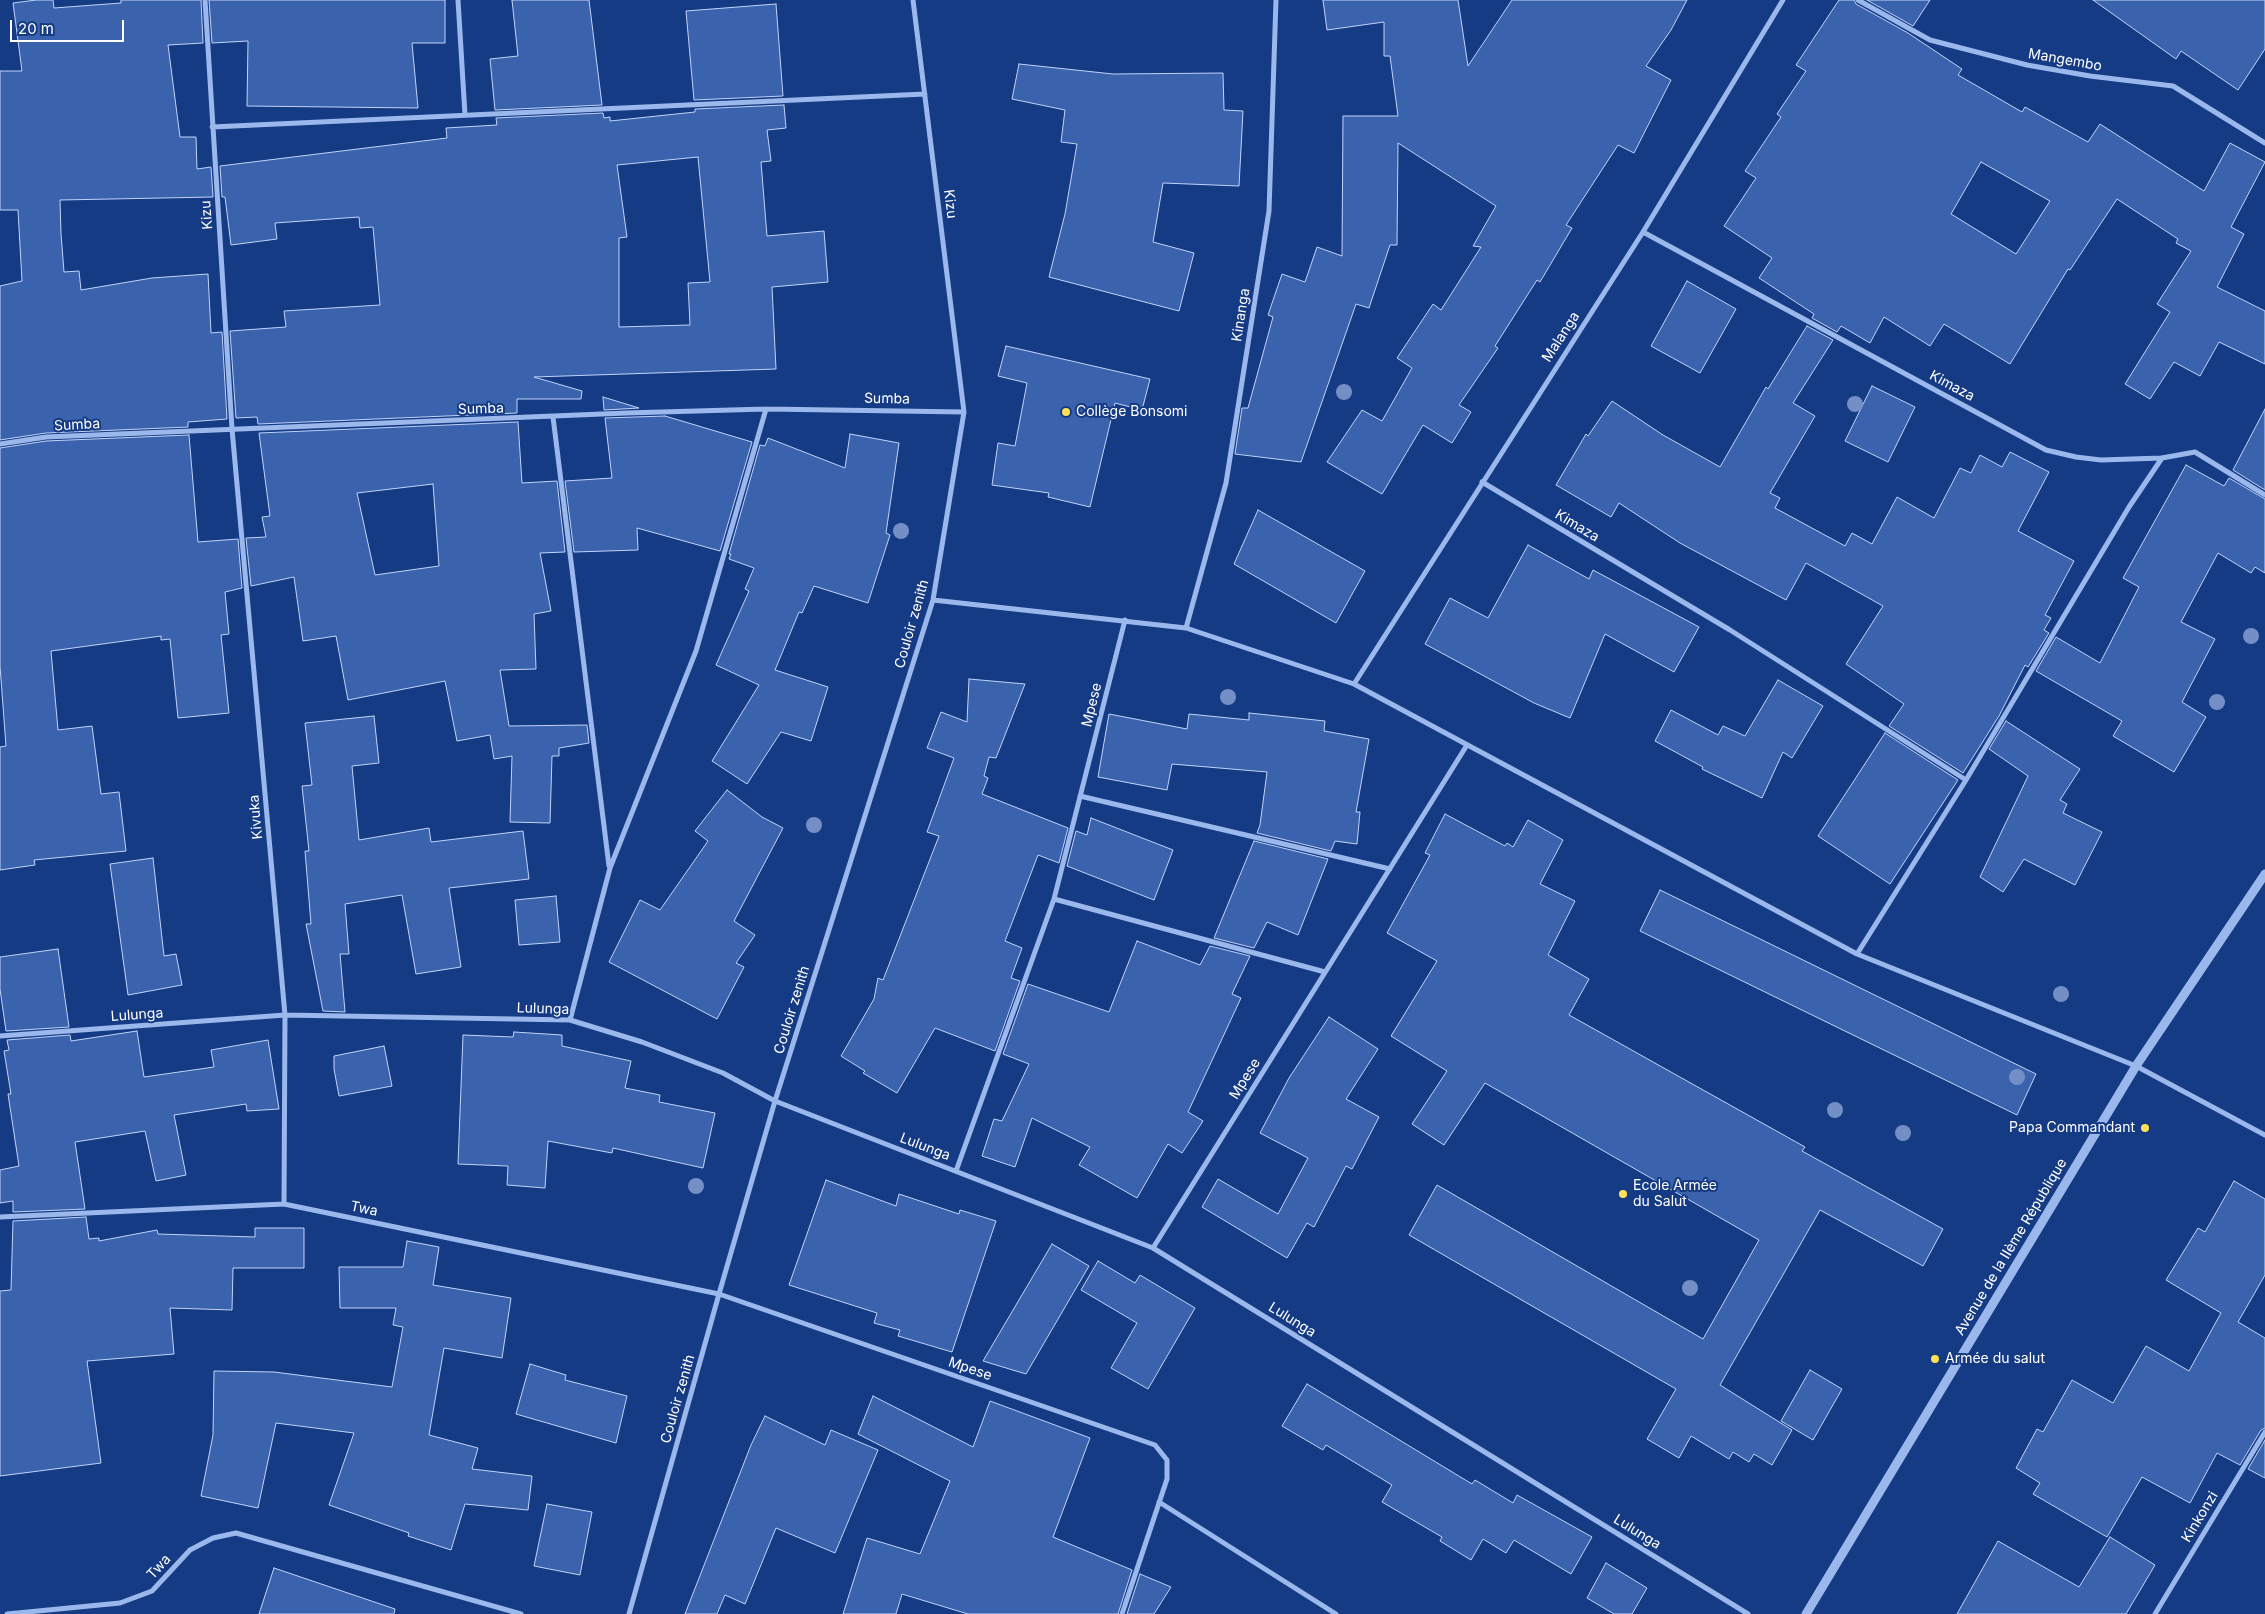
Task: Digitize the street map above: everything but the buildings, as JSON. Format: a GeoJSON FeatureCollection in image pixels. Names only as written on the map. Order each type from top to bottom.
{"type":"FeatureCollection","features":[{"type":"Feature","properties":{"kind":"street","name":"Kizu"},"geometry":{"type":"LineString","coordinates":[[204,0],[232,429]]}},
{"type":"Feature","properties":{"kind":"street"},"geometry":{"type":"LineString","coordinates":[[458,0],[465,115]]}},
{"type":"Feature","properties":{"kind":"street","name":"Kizu"},"geometry":{"type":"LineString","coordinates":[[913,0],[964,412]]}},
{"type":"Feature","properties":{"kind":"street","name":"Kinanga"},"geometry":{"type":"LineString","coordinates":[[1186,628],[1226,483],[1269,211],[1276,0]]}},
{"type":"Feature","properties":{"kind":"street","name":"Malanga"},"geometry":{"type":"LineString","coordinates":[[1354,684],[1643,232],[1783,0]]}},
{"type":"Feature","properties":{"kind":"street","name":"Mangembo"},"geometry":{"type":"LineString","coordinates":[[1858,0],[1930,40],[2027,65],[2090,76],[2173,86],[2265,143]]}},
{"type":"Feature","properties":{"kind":"street"},"geometry":{"type":"LineString","coordinates":[[212,126],[925,94]]}},
{"type":"Feature","properties":{"kind":"street","name":"Kimaza"},"geometry":{"type":"LineString","coordinates":[[1643,232],[2046,450],[2076,457],[2101,460],[2162,458],[2195,452],[2265,495]]}},
{"type":"Feature","properties":{"kind":"street"},"geometry":{"type":"LineString","coordinates":[[570,1020],[610,868],[696,651],[766,409]]}},
{"type":"Feature","properties":{"kind":"street","name":"Sumba"},"geometry":{"type":"LineString","coordinates":[[0,444],[46,438],[626,413],[766,409],[964,412]]}},
{"type":"Feature","properties":{"kind":"street","name":"Couloir zenith"},"geometry":{"type":"LineString","coordinates":[[630,1614],[775,1101],[933,600],[964,412]]}},
{"type":"Feature","properties":{"kind":"street"},"geometry":{"type":"LineString","coordinates":[[553,417],[610,868]]}},
{"type":"Feature","properties":{"kind":"street","name":"Kivuka"},"geometry":{"type":"LineString","coordinates":[[232,429],[285,1016],[284,1204]]}},
{"type":"Feature","properties":{"kind":"street"},"geometry":{"type":"LineString","coordinates":[[1857,954],[1966,780],[2129,507],[2162,458]]}},
{"type":"Feature","properties":{"kind":"street","name":"Kimaza"},"geometry":{"type":"LineString","coordinates":[[1482,482],[1730,630],[1966,780]]}},
{"type":"Feature","properties":{"kind":"street"},"geometry":{"type":"LineString","coordinates":[[933,600],[1186,628],[1354,684],[1857,954],[2136,1066],[2265,1135]]}},
{"type":"Feature","properties":{"kind":"street","name":"Mpese"},"geometry":{"type":"LineString","coordinates":[[956,1171],[1054,899],[1126,620]]}},
{"type":"Feature","properties":{"kind":"street","name":"Mpese"},"geometry":{"type":"LineString","coordinates":[[1153,1248],[1467,745]]}},
{"type":"Feature","properties":{"kind":"street"},"geometry":{"type":"LineString","coordinates":[[1080,796],[1390,869]]}},
{"type":"Feature","properties":{"kind":"street","name":"Avenue de la IIème République"},"geometry":{"type":"LineString","coordinates":[[1806,1614],[2136,1066],[2265,874]]}},
{"type":"Feature","properties":{"kind":"street"},"geometry":{"type":"LineString","coordinates":[[1054,899],[1325,972]]}},
{"type":"Feature","properties":{"kind":"street","name":"Lulunga"},"geometry":{"type":"LineString","coordinates":[[0,1036],[285,1016],[570,1020],[642,1042],[723,1074],[775,1101],[1153,1248],[1748,1614]]}},
{"type":"Feature","properties":{"kind":"street","name":"Twa"},"geometry":{"type":"LineString","coordinates":[[0,1217],[284,1204],[719,1294]]}},
{"type":"Feature","properties":{"kind":"street","name":"Mpese"},"geometry":{"type":"LineString","coordinates":[[719,1294],[1155,1445],[1167,1460],[1167,1479],[1122,1614]]}},
{"type":"Feature","properties":{"kind":"street","name":"Kinkonzi"},"geometry":{"type":"LineString","coordinates":[[2155,1614],[2265,1432]]}},
{"type":"Feature","properties":{"kind":"street"},"geometry":{"type":"LineString","coordinates":[[1159,1502],[1336,1614]]}},
{"type":"Feature","properties":{"kind":"street","name":"Twa"},"geometry":{"type":"LineString","coordinates":[[8,1614],[120,1603],[152,1591],[190,1550],[213,1538],[236,1533],[521,1614]]}},
{"type":"Feature","properties":{"kind":"place","name":"Collège Bonsomi"},"geometry":{"type":"Point","coordinates":[1066,412]}},
{"type":"Feature","properties":{"kind":"place","name":"Papa Commandant"},"geometry":{"type":"Point","coordinates":[2145,1128]}},
{"type":"Feature","properties":{"kind":"place","name":"Ecole Armée du Salut"},"geometry":{"type":"Point","coordinates":[1623,1194]}},
{"type":"Feature","properties":{"kind":"place","name":"Armée du salut"},"geometry":{"type":"Point","coordinates":[1935,1359]}}]}
